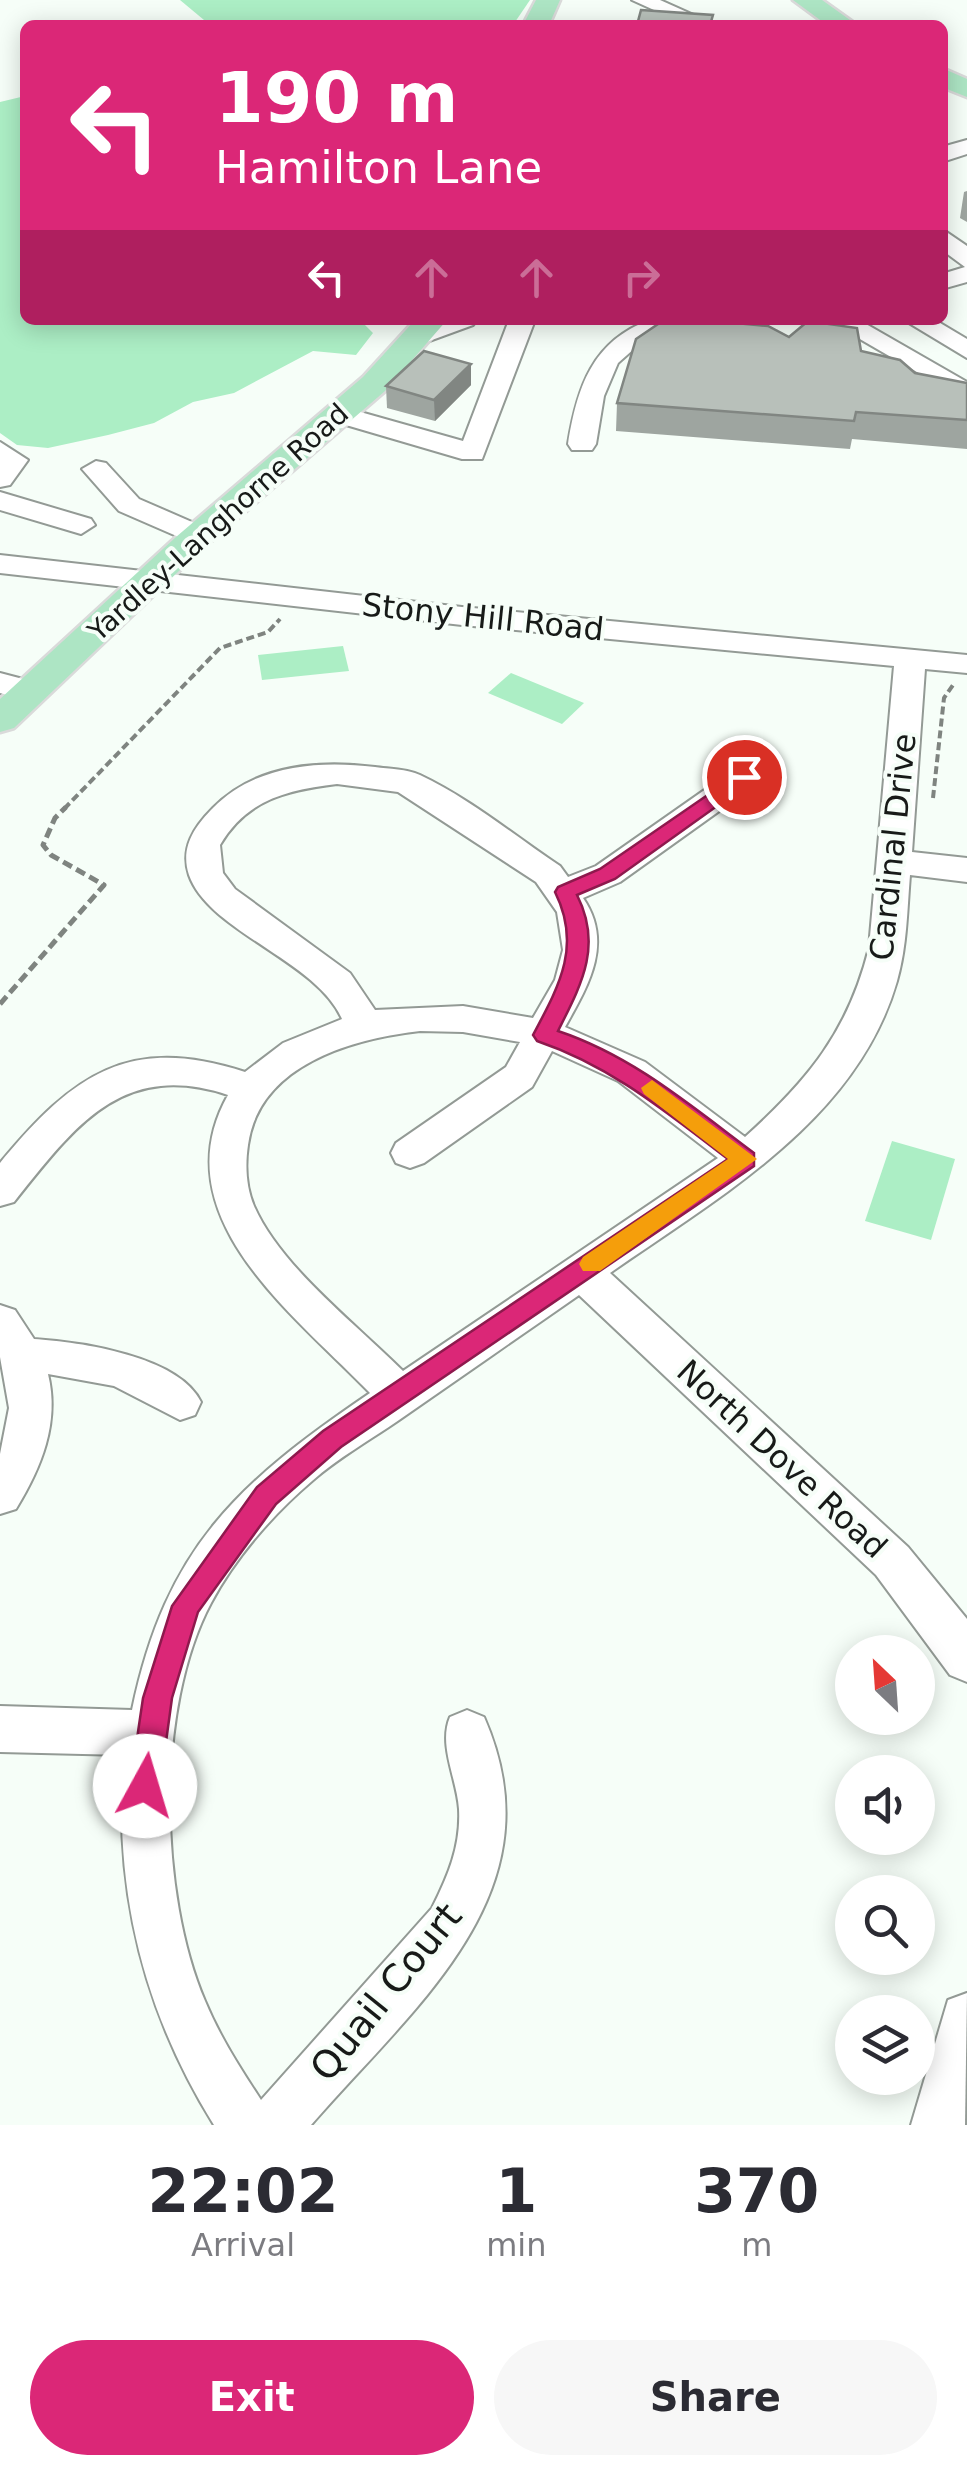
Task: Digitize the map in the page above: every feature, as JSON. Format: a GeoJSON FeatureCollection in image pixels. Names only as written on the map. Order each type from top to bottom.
{"type":"FeatureCollection","features":[{"type":"Feature","properties":{"kind":"main road"},"geometry":{"type":"LineString","coordinates":[[805,0],[836,20]]}},
{"type":"Feature","properties":{"kind":"main road","name":"Yardley-Langhorne Road"},"geometry":{"type":"LineString","coordinates":[[0,720],[15,687],[147,582],[338,414],[427,328]]}},
{"type":"Feature","properties":{"kind":"street"},"geometry":{"type":"LineString","coordinates":[[626,20],[629,8],[640,0],[693,20]]}},
{"type":"Feature","properties":{"kind":"street"},"geometry":{"type":"LineString","coordinates":[[948,242],[967,260]]}},
{"type":"Feature","properties":{"kind":"street"},"geometry":{"type":"LineString","coordinates":[[338,414],[472,454],[520,325]]}},
{"type":"Feature","properties":{"kind":"street"},"geometry":{"type":"LineString","coordinates":[[582,444],[588,396],[606,356],[632,336],[666,325]]}},
{"type":"Feature","properties":{"kind":"street"},"geometry":{"type":"LineString","coordinates":[[849,325],[967,393]]}},
{"type":"Feature","properties":{"kind":"street"},"geometry":{"type":"LineString","coordinates":[[925,325],[967,350]]}},
{"type":"Feature","properties":{"kind":"street"},"geometry":{"type":"LineString","coordinates":[[0,450],[14,460],[0,478]]}},
{"type":"Feature","properties":{"kind":"street"},"geometry":{"type":"LineString","coordinates":[[96,469],[129,506],[198,535]]}},
{"type":"Feature","properties":{"kind":"street"},"geometry":{"type":"LineString","coordinates":[[0,502],[82,524]]}},
{"type":"Feature","properties":{"kind":"street","name":"Stony Hill Road"},"geometry":{"type":"LineString","coordinates":[[0,564],[909,670],[967,664]]}},
{"type":"Feature","properties":{"kind":"street","name":"Cardinal Drive"},"geometry":{"type":"LineString","coordinates":[[245,2125],[196,2043],[169,1980],[152,1914],[142,1814],[151,1732],[186,1606],[241,1525],[298,1466],[745,1159],[806,1104],[860,1029],[887,948],[909,670]]}},
{"type":"Feature","properties":{"kind":"street"},"geometry":{"type":"LineString","coordinates":[[363,1024],[352,1000],[337,982],[223,897],[206,875],[204,845],[213,828],[242,799],[270,784],[308,776],[366,774],[407,782],[548,874],[565,892],[574,910],[581,950],[573,980],[519,1077],[410,1153]]}},
{"type":"Feature","properties":{"kind":"street"},"geometry":{"type":"LineString","coordinates":[[565,892],[608,874],[744,777]]}},
{"type":"Feature","properties":{"kind":"street"},"geometry":{"type":"LineString","coordinates":[[894,862],[967,870]]}},
{"type":"Feature","properties":{"kind":"street"},"geometry":{"type":"LineString","coordinates":[[398,1394],[284,1274],[236,1209],[226,1163],[231,1131],[252,1088],[296,1052],[363,1024],[450,1018],[544,1035],[592,1051],[625,1069],[745,1159]]}},
{"type":"Feature","properties":{"kind":"street"},"geometry":{"type":"LineString","coordinates":[[0,1191],[66,1114],[109,1082],[161,1070],[212,1077],[252,1088]]}},
{"type":"Feature","properties":{"kind":"street","name":"North Dove Road"},"geometry":{"type":"LineString","coordinates":[[580,1272],[892,1561],[936,1614],[967,1660]]}},
{"type":"Feature","properties":{"kind":"street"},"geometry":{"type":"LineString","coordinates":[[10,1339],[124,1371],[180,1402]]}},
{"type":"Feature","properties":{"kind":"street"},"geometry":{"type":"LineString","coordinates":[[0,1495],[28,1445],[28,1390],[10,1339]]}},
{"type":"Feature","properties":{"kind":"street"},"geometry":{"type":"LineString","coordinates":[[0,1729],[151,1732]]}},
{"type":"Feature","properties":{"kind":"street","name":"Quail Court"},"geometry":{"type":"LineString","coordinates":[[275,2125],[450,1926],[464,1901],[487,1822],[480,1776],[467,1734]]}},
{"type":"Feature","properties":{"kind":"street"},"geometry":{"type":"LineString","coordinates":[[938,2125],[967,2020]]}},
{"type":"Feature","properties":{"kind":"path"},"geometry":{"type":"LineString","coordinates":[[0,1004],[101,894],[104,884],[51,855],[43,845],[56,818],[220,648],[268,632],[278,619],[298,621]]}},
{"type":"Feature","properties":{"kind":"path"},"geometry":{"type":"LineString","coordinates":[[909,670],[953,685],[944,698],[933,798]]}},
{"type":"Feature","properties":{"kind":"green space"},"geometry":{"type":"Polygon","coordinates":[[[180,0],[530,0],[516,20],[204,20],[180,0]]]}},
{"type":"Feature","properties":{"kind":"green space"},"geometry":{"type":"Polygon","coordinates":[[[20,97],[20,325],[365,325],[373,333],[356,355],[313,351],[234,393],[193,402],[154,423],[48,448],[17,445],[0,433],[0,102],[20,97]]]}},
{"type":"Feature","properties":{"kind":"green space"},"geometry":{"type":"Polygon","coordinates":[[[343,646],[349,671],[262,680],[258,655],[343,646]]]}},
{"type":"Feature","properties":{"kind":"green space"},"geometry":{"type":"Polygon","coordinates":[[[511,673],[584,703],[562,724],[488,693],[511,673]]]}},
{"type":"Feature","properties":{"kind":"green space"},"geometry":{"type":"Polygon","coordinates":[[[892,1141],[955,1159],[931,1240],[865,1221],[892,1141]]]}},
{"type":"Feature","properties":{"kind":"building"},"geometry":{"type":"Polygon","coordinates":[[[641,10],[713,15],[712,20],[638,20],[641,10]]]}},
{"type":"Feature","properties":{"kind":"building"},"geometry":{"type":"Polygon","coordinates":[[[657,325],[757,325],[789,337],[803,325],[857,328],[861,351],[900,360],[915,373],[967,383],[967,420],[856,412],[854,421],[617,403],[636,339],[657,325]]]}},
{"type":"Feature","properties":{"kind":"building"},"geometry":{"type":"Polygon","coordinates":[[[424,351],[471,364],[434,400],[386,386],[424,351]]]}},
{"type":"Feature","properties":{"kind":"slow traffic"},"geometry":{"type":"LineString","coordinates":[[592,1264],[745,1159],[652,1088]]}},
{"type":"Feature","properties":{"kind":"route"},"geometry":{"type":"LineString","coordinates":[[145,1786],[158,1698],[186,1606],[266,1495],[332,1439],[745,1159],[625,1069],[592,1051],[544,1035],[573,980],[581,950],[574,910],[565,892],[608,874],[744,777]]}}]}
